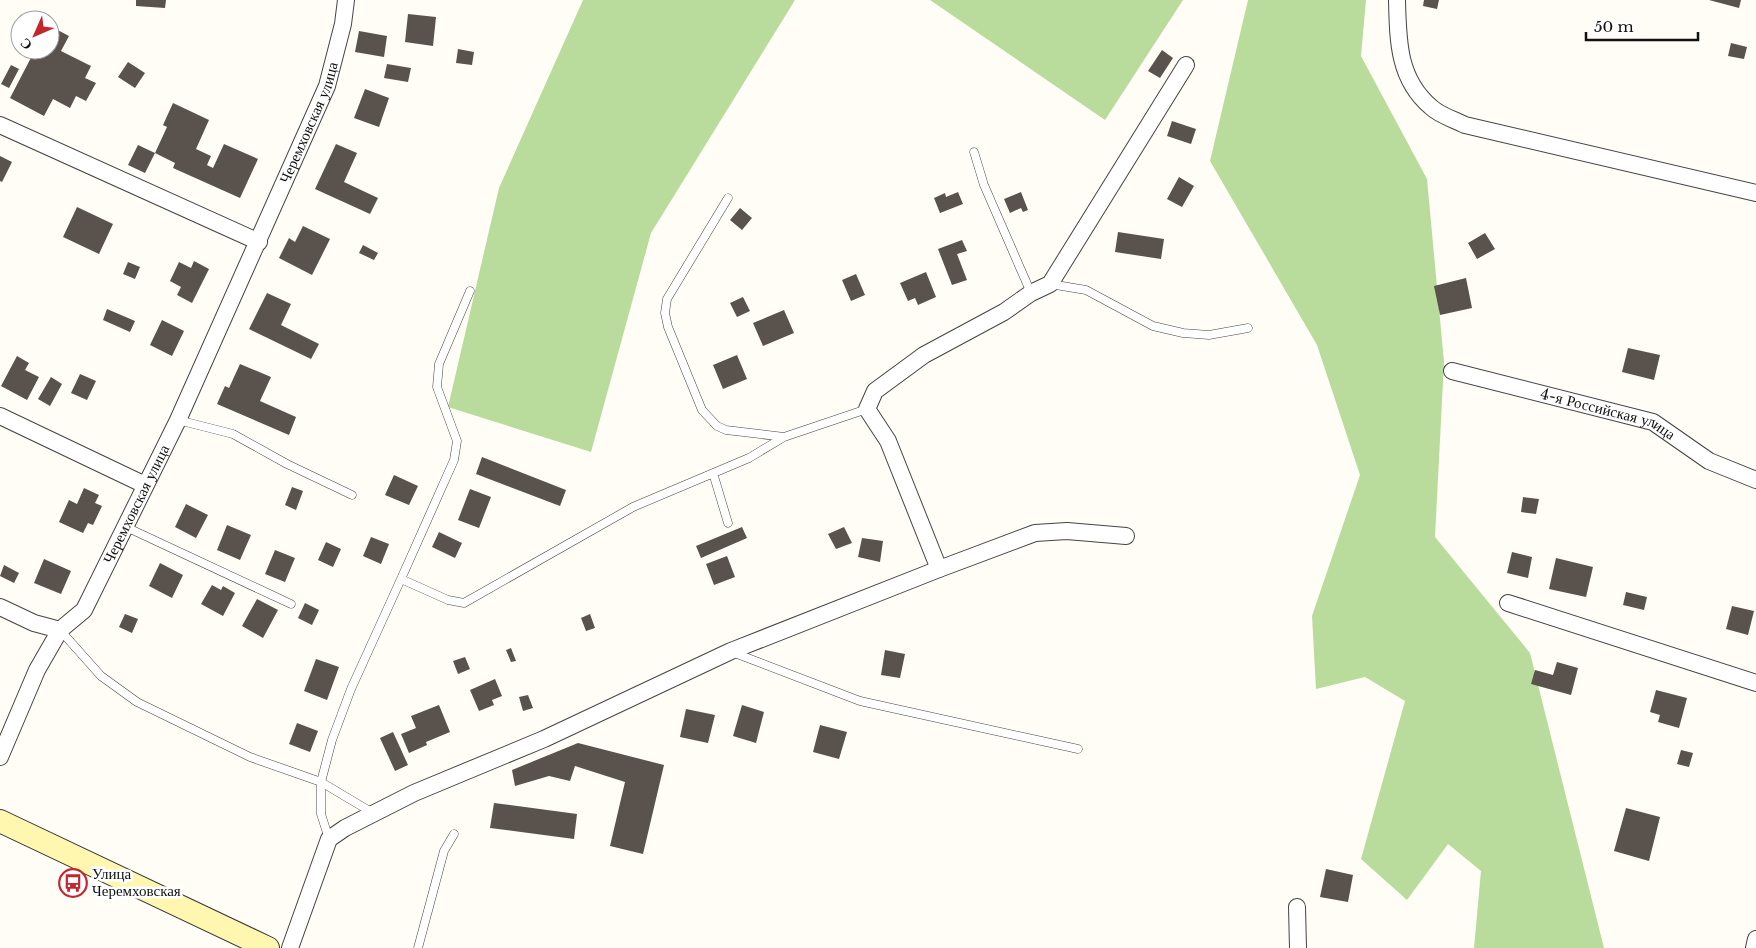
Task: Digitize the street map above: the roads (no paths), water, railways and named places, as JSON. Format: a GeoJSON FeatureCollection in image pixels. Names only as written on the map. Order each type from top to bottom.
{"type":"FeatureCollection","features":[{"type":"Feature","properties":{"kind":"main road"},"geometry":{"type":"LineString","coordinates":[[0,821],[268,948]]}},
{"type":"Feature","properties":{"kind":"street","name":"Черемховская улица"},"geometry":{"type":"LineString","coordinates":[[0,756],[37,670],[60,630],[84,610],[178,420],[327,86],[343,24],[346,0]]}},
{"type":"Feature","properties":{"kind":"street"},"geometry":{"type":"LineString","coordinates":[[1396,0],[1398,49],[1408,82],[1432,108],[1465,125],[1756,193]]}},
{"type":"Feature","properties":{"kind":"street"},"geometry":{"type":"LineString","coordinates":[[938,569],[888,441],[867,408],[875,391],[924,355],[1004,312],[1031,293],[1050,284],[1186,65]]}},
{"type":"Feature","properties":{"kind":"street"},"geometry":{"type":"LineString","coordinates":[[0,125],[259,242]]}},
{"type":"Feature","properties":{"kind":"street","name":"4-я Российская улица"},"geometry":{"type":"LineString","coordinates":[[1452,370],[1653,422],[1709,461],[1756,480]]}},
{"type":"Feature","properties":{"kind":"street"},"geometry":{"type":"LineString","coordinates":[[0,416],[145,485]]}},
{"type":"Feature","properties":{"kind":"street"},"geometry":{"type":"LineString","coordinates":[[290,948],[329,839],[345,828],[414,793],[544,739],[731,651],[938,569],[1035,533],[1067,531],[1126,536]]}},
{"type":"Feature","properties":{"kind":"street"},"geometry":{"type":"LineString","coordinates":[[1508,603],[1756,683]]}},
{"type":"Feature","properties":{"kind":"street"},"geometry":{"type":"LineString","coordinates":[[0,607],[34,623],[60,630]]}},
{"type":"Feature","properties":{"kind":"street"},"geometry":{"type":"LineString","coordinates":[[1296,907],[1298,948]]}},
{"type":"Feature","properties":{"kind":"street"},"geometry":{"type":"LineString","coordinates":[[1754,948],[1756,939]]}},
{"type":"Feature","properties":{"kind":"lane"},"geometry":{"type":"LineString","coordinates":[[974,152],[984,185],[1031,293]]}},
{"type":"Feature","properties":{"kind":"lane"},"geometry":{"type":"LineString","coordinates":[[728,198],[668,299],[665,313],[668,327],[702,410],[710,420],[726,430],[784,437]]}},
{"type":"Feature","properties":{"kind":"lane"},"geometry":{"type":"LineString","coordinates":[[1050,284],[1086,290],[1153,326],[1183,333],[1209,335],[1248,328]]}},
{"type":"Feature","properties":{"kind":"lane"},"geometry":{"type":"LineString","coordinates":[[329,839],[321,814],[321,782],[332,740],[351,689],[454,460],[457,441],[437,386],[439,364],[470,291]]}},
{"type":"Feature","properties":{"kind":"lane"},"geometry":{"type":"LineString","coordinates":[[401,579],[448,600],[464,602],[633,507],[749,458],[784,437],[867,408]]}},
{"type":"Feature","properties":{"kind":"lane"},"geometry":{"type":"LineString","coordinates":[[178,420],[233,434],[287,464],[352,495]]}},
{"type":"Feature","properties":{"kind":"lane"},"geometry":{"type":"LineString","coordinates":[[713,473],[720,502],[728,523]]}},
{"type":"Feature","properties":{"kind":"lane"},"geometry":{"type":"LineString","coordinates":[[126,528],[291,604]]}},
{"type":"Feature","properties":{"kind":"lane"},"geometry":{"type":"LineString","coordinates":[[60,630],[101,676],[137,702],[250,757],[321,782],[374,814]]}},
{"type":"Feature","properties":{"kind":"lane"},"geometry":{"type":"LineString","coordinates":[[731,651],[860,701],[1078,749]]}},
{"type":"Feature","properties":{"kind":"lane"},"geometry":{"type":"LineString","coordinates":[[418,948],[444,851],[454,834]]}},
{"type":"Feature","properties":{"kind":"place","name":"Улица Черемховская"},"geometry":{"type":"Point","coordinates":[73,883]}}]}
